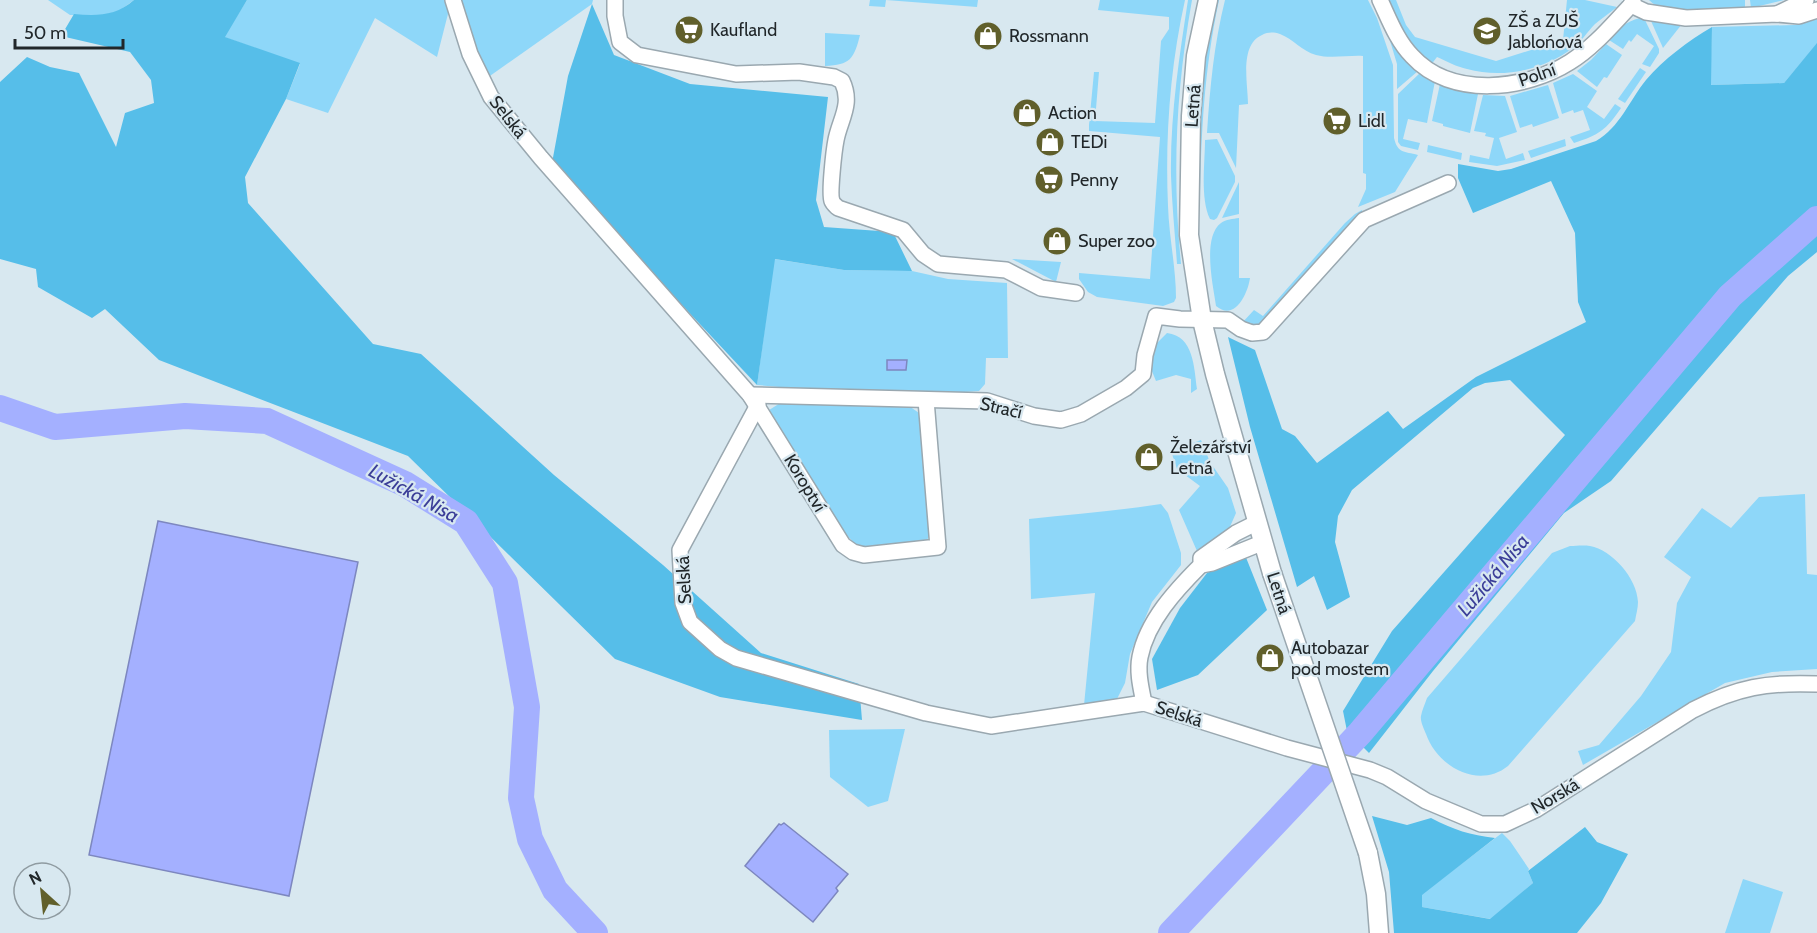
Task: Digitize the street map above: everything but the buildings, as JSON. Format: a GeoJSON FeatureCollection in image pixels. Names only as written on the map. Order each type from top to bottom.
{"type":"FeatureCollection","features":[{"type":"Feature","properties":{"kind":"street","name":"Selská"},"geometry":{"type":"LineString","coordinates":[[453,0],[470,54],[491,97],[541,158],[754,400],[680,550],[684,610],[690,622],[720,649],[736,658],[926,713],[991,726],[1144,703],[1287,748]]}},
{"type":"Feature","properties":{"kind":"street"},"geometry":{"type":"LineString","coordinates":[[615,0],[615,16],[620,42],[637,55],[736,74],[799,72],[834,77],[842,81],[846,100],[844,117],[836,139],[831,193],[832,202],[838,208],[903,230],[923,254],[938,264],[1006,270],[1041,288],[1076,293]]}},
{"type":"Feature","properties":{"kind":"street","name":"Letná"},"geometry":{"type":"LineString","coordinates":[[1208,0],[1196,57],[1189,179],[1189,235],[1202,320],[1222,403],[1256,523],[1368,854],[1376,894],[1379,933]]}},
{"type":"Feature","properties":{"kind":"street","name":"Polní"},"geometry":{"type":"LineString","coordinates":[[1380,0],[1404,48],[1413,58],[1439,76],[1481,85],[1504,85],[1526,81],[1559,69],[1601,36],[1632,3],[1646,12],[1686,18],[1777,14],[1799,16],[1817,10]]}},
{"type":"Feature","properties":{"kind":"street"},"geometry":{"type":"LineString","coordinates":[[1777,14],[1806,0]]}},
{"type":"Feature","properties":{"kind":"street"},"geometry":{"type":"LineString","coordinates":[[1202,320],[1228,320],[1252,333],[1263,332],[1364,220],[1448,183]]}},
{"type":"Feature","properties":{"kind":"street","name":"Stračí"},"geometry":{"type":"LineString","coordinates":[[754,400],[987,402],[1034,416],[1061,420],[1081,414],[1126,388],[1143,374],[1145,355],[1156,316],[1202,320]]}},
{"type":"Feature","properties":{"kind":"street","name":"Koroptví"},"geometry":{"type":"LineString","coordinates":[[754,400],[843,545],[858,555],[938,547],[926,400]]}},
{"type":"Feature","properties":{"kind":"street"},"geometry":{"type":"LineString","coordinates":[[1201,565],[1201,558],[1211,550],[1256,523]]}},
{"type":"Feature","properties":{"kind":"street"},"geometry":{"type":"LineString","coordinates":[[1144,703],[1140,680],[1140,657],[1149,633],[1170,598],[1201,565],[1212,564],[1264,542]]}},
{"type":"Feature","properties":{"kind":"street","name":"Norská"},"geometry":{"type":"LineString","coordinates":[[1287,748],[1370,770],[1387,777],[1426,801],[1481,824],[1505,824],[1537,809],[1693,710],[1720,696],[1751,687],[1788,683],[1817,684]]}},
{"type":"Feature","properties":{"kind":"shaded area"},"geometry":{"type":"Polygon","coordinates":[[[48,0],[134,0],[119,11],[101,16],[70,15],[48,0]]]}},
{"type":"Feature","properties":{"kind":"shaded area"},"geometry":{"type":"Polygon","coordinates":[[[134,0],[247,0],[225,37],[300,63],[286,99],[245,177],[248,203],[373,344],[421,354],[554,475],[663,565],[761,653],[859,684],[862,720],[720,697],[615,659],[408,456],[159,360],[105,309],[92,318],[38,287],[36,269],[0,259],[0,82],[27,57],[50,67],[79,73],[116,147],[125,113],[154,103],[151,80],[130,52],[61,36],[74,14],[106,14],[134,0]]]}},
{"type":"Feature","properties":{"kind":"shaded area"},"geometry":{"type":"Polygon","coordinates":[[[247,0],[448,0],[450,6],[437,57],[375,18],[328,113],[286,99],[300,64],[224,37],[247,0]]]}},
{"type":"Feature","properties":{"kind":"shaded area"},"geometry":{"type":"Polygon","coordinates":[[[461,0],[593,0],[592,4],[487,78],[461,0]]]}},
{"type":"Feature","properties":{"kind":"shaded area"},"geometry":{"type":"Polygon","coordinates":[[[870,0],[886,0],[885,7],[869,6],[870,0]]]}},
{"type":"Feature","properties":{"kind":"shaded area"},"geometry":{"type":"Polygon","coordinates":[[[886,0],[978,0],[977,7],[886,0]]]}},
{"type":"Feature","properties":{"kind":"shaded area"},"geometry":{"type":"Polygon","coordinates":[[[1100,0],[1185,0],[1172,77],[1167,155],[1169,218],[1176,298],[1174,302],[1163,306],[1097,297],[1088,292],[1079,279],[1079,273],[1150,279],[1160,137],[1089,131],[1089,125],[1094,72],[1099,72],[1095,121],[1155,123],[1161,41],[1169,29],[1169,17],[1098,10],[1100,0]]]}},
{"type":"Feature","properties":{"kind":"shaded area"},"geometry":{"type":"Polygon","coordinates":[[[1188,0],[1192,0],[1182,66],[1177,132],[1178,230],[1181,264],[1177,264],[1171,176],[1172,132],[1178,66],[1188,0]]]}},
{"type":"Feature","properties":{"kind":"shaded area"},"geometry":{"type":"Polygon","coordinates":[[[1214,0],[1219,0],[1204,102],[1200,205],[1195,188],[1198,98],[1214,0]]]}},
{"type":"Feature","properties":{"kind":"shaded area"},"geometry":{"type":"Polygon","coordinates":[[[1225,0],[1368,0],[1377,18],[1393,65],[1394,138],[1397,147],[1402,151],[1418,155],[1395,192],[1358,207],[1366,189],[1366,174],[1363,173],[1363,56],[1316,55],[1306,51],[1285,36],[1275,33],[1264,34],[1255,40],[1247,56],[1248,104],[1239,105],[1236,168],[1219,133],[1207,133],[1213,66],[1225,0]]]}},
{"type":"Feature","properties":{"kind":"shaded area"},"geometry":{"type":"Polygon","coordinates":[[[1388,0],[1396,0],[1406,25],[1415,37],[1496,61],[1563,40],[1567,0],[1585,0],[1617,7],[1561,56],[1536,67],[1508,73],[1495,73],[1463,68],[1437,57],[1430,66],[1405,36],[1388,0]]]}},
{"type":"Feature","properties":{"kind":"shaded area"},"geometry":{"type":"Polygon","coordinates":[[[1649,0],[1745,0],[1745,8],[1672,10],[1659,7],[1649,0]]]}},
{"type":"Feature","properties":{"kind":"shaded area"},"geometry":{"type":"Polygon","coordinates":[[[1750,0],[1784,0],[1751,8],[1750,0]]]}},
{"type":"Feature","properties":{"kind":"shaded area"},"geometry":{"type":"Polygon","coordinates":[[[592,4],[614,55],[690,84],[828,97],[816,200],[824,227],[893,232],[912,271],[844,270],[775,259],[757,385],[577,193],[552,163],[568,76],[592,4]]]}},
{"type":"Feature","properties":{"kind":"shaded area"},"geometry":{"type":"Polygon","coordinates":[[[1640,18],[1645,20],[1659,49],[1650,67],[1642,64],[1654,46],[1637,34],[1623,49],[1609,40],[1630,21],[1640,18]]]}},
{"type":"Feature","properties":{"kind":"shaded area"},"geometry":{"type":"Polygon","coordinates":[[[1817,19],[1817,44],[1784,83],[1710,85],[1712,27],[1795,25],[1817,19]]]}},
{"type":"Feature","properties":{"kind":"shaded area"},"geometry":{"type":"Polygon","coordinates":[[[1651,21],[1682,24],[1663,48],[1651,21]]]}},
{"type":"Feature","properties":{"kind":"shaded area"},"geometry":{"type":"Polygon","coordinates":[[[1712,27],[1711,85],[1784,83],[1817,43],[1817,252],[1788,276],[1611,481],[1564,513],[1433,671],[1369,753],[1347,731],[1343,711],[1392,631],[1565,435],[1510,380],[1485,383],[1473,388],[1352,490],[1338,516],[1335,542],[1350,597],[1327,610],[1314,576],[1297,587],[1250,427],[1228,337],[1255,350],[1282,429],[1295,436],[1317,463],[1388,411],[1403,429],[1476,377],[1586,322],[1578,302],[1575,233],[1551,181],[1473,213],[1458,178],[1458,164],[1498,171],[1511,169],[1596,141],[1612,129],[1646,80],[1660,65],[1685,44],[1712,27]]]}},
{"type":"Feature","properties":{"kind":"shaded area"},"geometry":{"type":"Polygon","coordinates":[[[1389,32],[1409,64],[1418,71],[1397,89],[1397,64],[1389,32]]]}},
{"type":"Feature","properties":{"kind":"shaded area"},"geometry":{"type":"Polygon","coordinates":[[[825,33],[860,35],[856,50],[850,59],[840,64],[825,66],[825,33]]]}},
{"type":"Feature","properties":{"kind":"shaded area"},"geometry":{"type":"Polygon","coordinates":[[[1606,44],[1622,55],[1607,78],[1604,77],[1597,87],[1577,71],[1606,44]]]}},
{"type":"Feature","properties":{"kind":"shaded area"},"geometry":{"type":"Polygon","coordinates":[[[1640,68],[1646,72],[1625,103],[1618,99],[1640,68]]]}},
{"type":"Feature","properties":{"kind":"shaded area"},"geometry":{"type":"Polygon","coordinates":[[[1420,73],[1435,81],[1427,123],[1408,119],[1403,139],[1420,143],[1418,150],[1401,146],[1398,142],[1398,94],[1420,73]]]}},
{"type":"Feature","properties":{"kind":"shaded area"},"geometry":{"type":"Polygon","coordinates":[[[1573,74],[1597,91],[1587,107],[1604,119],[1615,104],[1621,108],[1601,131],[1574,143],[1570,137],[1590,130],[1583,110],[1574,113],[1573,110],[1562,114],[1553,83],[1573,74]]]}},
{"type":"Feature","properties":{"kind":"shaded area"},"geometry":{"type":"Polygon","coordinates":[[[1440,84],[1458,91],[1478,94],[1470,133],[1432,121],[1440,84]]]}},
{"type":"Feature","properties":{"kind":"shaded area"},"geometry":{"type":"Polygon","coordinates":[[[1548,85],[1559,118],[1533,127],[1532,124],[1520,128],[1510,96],[1548,85]]]}},
{"type":"Feature","properties":{"kind":"shaded area"},"geometry":{"type":"Polygon","coordinates":[[[1483,95],[1505,96],[1517,132],[1499,138],[1506,159],[1523,153],[1525,160],[1497,166],[1469,162],[1470,155],[1489,159],[1494,138],[1485,136],[1486,133],[1474,131],[1483,95]]]}},
{"type":"Feature","properties":{"kind":"shaded area"},"geometry":{"type":"Polygon","coordinates":[[[1217,139],[1235,176],[1235,182],[1214,220],[1210,219],[1205,201],[1205,140],[1217,139]]]}},
{"type":"Feature","properties":{"kind":"shaded area"},"geometry":{"type":"Polygon","coordinates":[[[1565,139],[1566,146],[1531,158],[1528,151],[1565,139]]]}},
{"type":"Feature","properties":{"kind":"shaded area"},"geometry":{"type":"Polygon","coordinates":[[[1428,145],[1462,153],[1461,160],[1427,152],[1428,145]]]}},
{"type":"Feature","properties":{"kind":"shaded area"},"geometry":{"type":"Polygon","coordinates":[[[1239,182],[1239,214],[1222,218],[1239,182]]]}},
{"type":"Feature","properties":{"kind":"shaded area"},"geometry":{"type":"Polygon","coordinates":[[[1362,210],[1363,214],[1353,227],[1258,326],[1241,324],[1254,310],[1263,316],[1345,223],[1362,210]]]}},
{"type":"Feature","properties":{"kind":"shaded area"},"geometry":{"type":"Polygon","coordinates":[[[1239,218],[1239,278],[1250,278],[1247,291],[1239,304],[1235,308],[1223,310],[1216,306],[1210,250],[1215,230],[1221,223],[1239,218]]]}},
{"type":"Feature","properties":{"kind":"shaded area"},"geometry":{"type":"Polygon","coordinates":[[[774,259],[844,270],[912,271],[948,279],[1007,283],[1008,358],[986,358],[985,384],[979,391],[921,395],[847,393],[757,385],[774,259]]]}},
{"type":"Feature","properties":{"kind":"shaded area"},"geometry":{"type":"Polygon","coordinates":[[[1012,259],[1061,262],[1056,282],[1012,259]]]}},
{"type":"Feature","properties":{"kind":"shaded area"},"geometry":{"type":"Polygon","coordinates":[[[1167,333],[1176,335],[1188,346],[1197,389],[1191,393],[1191,379],[1176,375],[1156,381],[1149,364],[1156,344],[1167,333]]]}},
{"type":"Feature","properties":{"kind":"shaded area"},"geometry":{"type":"Polygon","coordinates":[[[887,360],[907,360],[906,370],[887,370],[887,360]]]}},
{"type":"Feature","properties":{"kind":"shaded area"},"geometry":{"type":"Polygon","coordinates":[[[785,400],[848,406],[909,406],[919,413],[932,530],[926,542],[861,550],[837,525],[766,412],[785,400]]]}},
{"type":"Feature","properties":{"kind":"shaded area"},"geometry":{"type":"Polygon","coordinates":[[[1201,440],[1210,462],[1228,488],[1236,513],[1229,529],[1197,551],[1179,510],[1200,486],[1177,469],[1171,451],[1201,440]]]}},
{"type":"Feature","properties":{"kind":"shaded area"},"geometry":{"type":"Polygon","coordinates":[[[1805,494],[1807,574],[1817,575],[1817,669],[1772,672],[1725,683],[1583,765],[1578,751],[1599,745],[1641,696],[1671,652],[1677,603],[1691,577],[1664,557],[1702,508],[1731,528],[1759,497],[1805,494]]]}},
{"type":"Feature","properties":{"kind":"shaded area"},"geometry":{"type":"Polygon","coordinates":[[[1161,504],[1168,513],[1181,553],[1181,565],[1152,602],[1130,654],[1125,683],[1117,699],[1084,705],[1095,593],[1031,599],[1029,519],[1161,504]]]}},
{"type":"Feature","properties":{"kind":"shaded area"},"geometry":{"type":"Polygon","coordinates":[[[158,521],[358,562],[289,896],[89,855],[158,521]]]}},
{"type":"Feature","properties":{"kind":"shaded area"},"geometry":{"type":"Polygon","coordinates":[[[1570,546],[1587,546],[1598,549],[1607,553],[1622,566],[1637,593],[1635,621],[1508,766],[1496,773],[1484,776],[1460,771],[1449,765],[1431,746],[1421,718],[1427,698],[1552,553],[1570,546]]]}},
{"type":"Feature","properties":{"kind":"shaded area"},"geometry":{"type":"Polygon","coordinates":[[[1245,555],[1267,610],[1198,675],[1157,690],[1152,659],[1180,608],[1207,573],[1245,555]]]}},
{"type":"Feature","properties":{"kind":"shaded area"},"geometry":{"type":"Polygon","coordinates":[[[905,729],[888,801],[868,807],[830,777],[829,730],[905,729]]]}},
{"type":"Feature","properties":{"kind":"shaded area"},"geometry":{"type":"Polygon","coordinates":[[[1372,816],[1407,825],[1431,818],[1462,831],[1495,838],[1422,895],[1422,907],[1490,919],[1533,883],[1528,871],[1585,827],[1597,842],[1628,854],[1601,903],[1577,933],[1394,933],[1389,872],[1372,816]]]}},
{"type":"Feature","properties":{"kind":"shaded area"},"geometry":{"type":"Polygon","coordinates":[[[784,823],[848,874],[836,888],[838,891],[813,922],[745,866],[779,824],[784,823]]]}},
{"type":"Feature","properties":{"kind":"shaded area"},"geometry":{"type":"Polygon","coordinates":[[[1502,833],[1529,869],[1533,883],[1491,919],[1422,907],[1422,894],[1502,833]]]}},
{"type":"Feature","properties":{"kind":"shaded area"},"geometry":{"type":"Polygon","coordinates":[[[1743,879],[1783,892],[1770,933],[1725,933],[1743,879]]]}},
{"type":"Feature","properties":{"kind":"waterway","name":"Lužická Nisa"},"geometry":{"type":"LineString","coordinates":[[1171,933],[1360,733],[1730,296],[1817,219]]}},
{"type":"Feature","properties":{"kind":"waterway","name":"Lužická Nisa"},"geometry":{"type":"LineString","coordinates":[[0,408],[55,427],[185,416],[267,421],[405,484],[466,522],[505,583],[527,707],[521,798],[530,839],[555,890],[595,933]]}},
{"type":"Feature","properties":{"kind":"place","name":"Kaufland"},"geometry":{"type":"Point","coordinates":[689,30]}},
{"type":"Feature","properties":{"kind":"place","name":"ZŠ a ZUŠ Jablońová"},"geometry":{"type":"Point","coordinates":[1487,31]}},
{"type":"Feature","properties":{"kind":"place","name":"Rossmann"},"geometry":{"type":"Point","coordinates":[988,36]}},
{"type":"Feature","properties":{"kind":"place","name":"Action"},"geometry":{"type":"Point","coordinates":[1027,113]}},
{"type":"Feature","properties":{"kind":"place","name":"Lidl"},"geometry":{"type":"Point","coordinates":[1337,121]}},
{"type":"Feature","properties":{"kind":"place","name":"TEDi"},"geometry":{"type":"Point","coordinates":[1050,142]}},
{"type":"Feature","properties":{"kind":"place","name":"Penny"},"geometry":{"type":"Point","coordinates":[1049,180]}},
{"type":"Feature","properties":{"kind":"place","name":"Super zoo"},"geometry":{"type":"Point","coordinates":[1057,241]}},
{"type":"Feature","properties":{"kind":"place","name":"Železářství Letná"},"geometry":{"type":"Point","coordinates":[1149,457]}},
{"type":"Feature","properties":{"kind":"place","name":"Autobazar pod mostem"},"geometry":{"type":"Point","coordinates":[1270,658]}}]}
